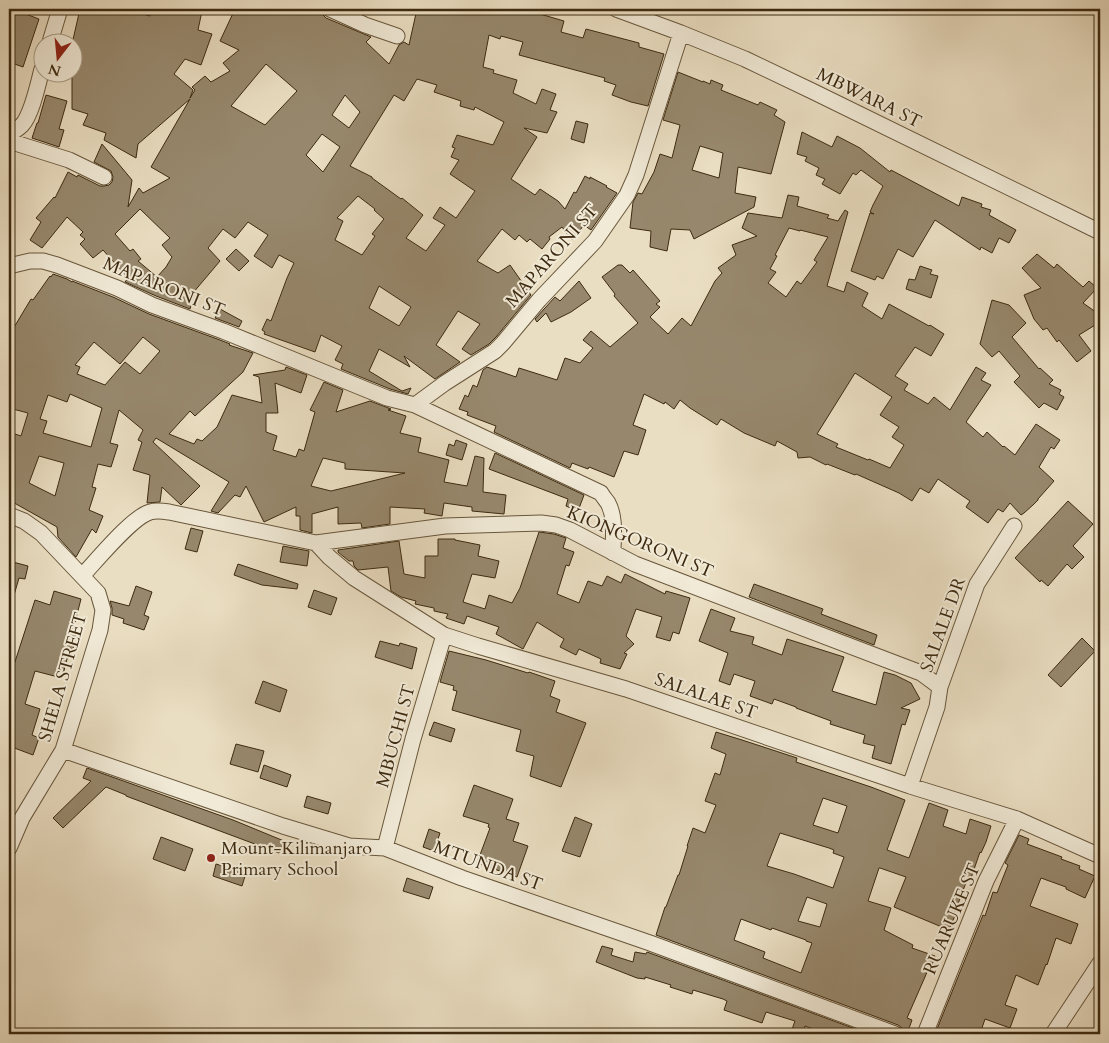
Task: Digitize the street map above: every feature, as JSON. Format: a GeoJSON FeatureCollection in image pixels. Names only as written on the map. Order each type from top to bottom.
{"type":"FeatureCollection","features":[{"type":"Feature","properties":{"kind":"street"},"geometry":{"type":"LineString","coordinates":[[53,32],[60,9]]}},
{"type":"Feature","properties":{"kind":"street"},"geometry":{"type":"LineString","coordinates":[[330,9],[365,25],[397,36]]}},
{"type":"Feature","properties":{"kind":"street","name":"MBWARA ST"},"geometry":{"type":"LineString","coordinates":[[616,9],[745,59],[1100,232]]}},
{"type":"Feature","properties":{"kind":"street","name":"MAPARONI ST"},"geometry":{"type":"LineString","coordinates":[[415,405],[495,351],[539,300],[595,241],[627,195],[636,175],[681,33]]}},
{"type":"Feature","properties":{"kind":"street"},"geometry":{"type":"LineString","coordinates":[[9,134],[26,121],[38,82]]}},
{"type":"Feature","properties":{"kind":"street"},"geometry":{"type":"LineString","coordinates":[[9,141],[69,160],[104,177]]}},
{"type":"Feature","properties":{"kind":"street","name":"MAPARONI ST"},"geometry":{"type":"LineString","coordinates":[[9,266],[30,261],[43,261],[57,265],[386,398],[415,405],[601,493],[608,502],[612,512],[613,553]]}},
{"type":"Feature","properties":{"kind":"street","name":"KIONGORONI ST"},"geometry":{"type":"LineString","coordinates":[[82,576],[134,521],[148,512],[169,512],[316,543],[445,526],[541,523],[556,525],[570,530],[636,564],[921,673],[940,687]]}},
{"type":"Feature","properties":{"kind":"street","name":"SHELA STREET"},"geometry":{"type":"LineString","coordinates":[[9,515],[24,521],[41,533],[98,593],[103,610],[100,630],[63,750],[16,816],[9,848]]}},
{"type":"Feature","properties":{"kind":"street","name":"SALALE DR"},"geometry":{"type":"LineString","coordinates":[[940,687],[977,584],[1014,526]]}},
{"type":"Feature","properties":{"kind":"street","name":"SALALAE ST"},"geometry":{"type":"LineString","coordinates":[[316,543],[354,578],[444,635],[626,689],[910,786],[1017,819],[1100,856]]}},
{"type":"Feature","properties":{"kind":"street","name":"MBUCHI ST"},"geometry":{"type":"LineString","coordinates":[[385,848],[413,739],[444,635]]}},
{"type":"Feature","properties":{"kind":"street"},"geometry":{"type":"LineString","coordinates":[[910,786],[937,708],[940,687]]}},
{"type":"Feature","properties":{"kind":"street","name":"MTUNDA ST"},"geometry":{"type":"LineString","coordinates":[[63,750],[283,826],[349,846],[385,848],[462,878],[650,943],[895,1034]]}},
{"type":"Feature","properties":{"kind":"street","name":"RUARUKE ST"},"geometry":{"type":"LineString","coordinates":[[925,1034],[986,881],[1017,819]]}},
{"type":"Feature","properties":{"kind":"street"},"geometry":{"type":"LineString","coordinates":[[1053,1034],[1100,963]]}},
{"type":"Feature","properties":{"kind":"building"},"geometry":{"type":"Polygon","coordinates":[[[80,9],[125,9],[150,16],[151,11],[161,12],[161,9],[202,11],[198,30],[212,34],[201,65],[185,59],[174,74],[193,90],[190,98],[195,90],[192,87],[205,76],[211,82],[230,71],[223,63],[239,50],[220,41],[235,9],[321,9],[322,14],[326,18],[371,37],[366,42],[389,64],[399,45],[404,42],[409,45],[417,9],[523,9],[564,21],[561,32],[583,38],[586,29],[639,43],[639,47],[664,54],[648,106],[612,95],[616,85],[604,81],[605,78],[519,55],[523,42],[501,36],[500,39],[489,35],[483,67],[494,70],[493,73],[517,80],[513,93],[536,104],[542,89],[556,94],[550,110],[557,112],[547,133],[524,128],[537,137],[511,179],[535,195],[540,189],[558,201],[565,209],[585,176],[617,193],[591,230],[584,225],[572,240],[562,227],[549,237],[550,239],[542,249],[530,239],[527,242],[519,235],[515,240],[502,229],[477,261],[498,273],[510,265],[531,295],[489,344],[471,355],[462,349],[480,324],[458,311],[436,345],[460,362],[435,379],[404,356],[410,367],[379,349],[369,371],[402,391],[411,388],[408,394],[390,389],[341,369],[343,364],[335,360],[342,346],[321,335],[315,352],[264,334],[265,332],[262,330],[267,319],[271,321],[294,263],[279,255],[272,268],[254,256],[268,235],[248,222],[235,238],[223,229],[208,248],[220,261],[187,300],[192,302],[190,309],[125,282],[128,278],[103,250],[93,258],[80,244],[85,239],[80,235],[83,232],[67,217],[42,248],[30,240],[41,222],[36,218],[55,198],[68,172],[100,186],[109,185],[112,182],[111,171],[94,162],[102,144],[132,180],[128,207],[139,188],[143,193],[170,178],[151,167],[190,99],[138,144],[136,158],[104,140],[106,133],[83,125],[88,114],[72,109],[72,82],[82,82],[82,32],[75,32],[80,9]],[[266,64],[231,106],[265,125],[297,91],[266,64]],[[417,79],[404,101],[394,95],[350,166],[372,177],[423,215],[406,238],[426,251],[445,225],[433,218],[440,207],[456,218],[475,191],[450,174],[459,160],[451,157],[455,148],[452,147],[457,135],[493,145],[504,122],[475,107],[474,110],[460,106],[461,101],[434,92],[437,85],[417,79]],[[345,95],[332,115],[349,128],[360,112],[345,95]],[[322,134],[306,155],[323,172],[340,147],[322,134]],[[358,196],[337,218],[343,221],[335,240],[362,255],[375,236],[372,234],[384,219],[375,209],[358,196]],[[140,209],[115,234],[130,251],[133,249],[141,259],[138,261],[157,277],[172,257],[162,245],[170,238],[140,209]],[[379,286],[369,308],[399,326],[411,307],[379,286]]]}},
{"type":"Feature","properties":{"kind":"building"},"geometry":{"type":"Polygon","coordinates":[[[15,10],[39,19],[35,32],[32,32],[32,40],[23,67],[9,62],[9,28],[15,10]]]}},
{"type":"Feature","properties":{"kind":"building"},"geometry":{"type":"Polygon","coordinates":[[[678,72],[710,84],[711,80],[723,85],[721,90],[758,105],[760,102],[777,110],[774,115],[785,122],[771,174],[738,167],[735,193],[756,197],[754,207],[694,239],[690,230],[671,229],[667,251],[650,247],[651,231],[630,228],[633,202],[638,193],[642,194],[654,172],[660,154],[672,158],[680,125],[663,120],[678,72]],[[700,146],[692,170],[719,178],[723,153],[700,146]]]}},
{"type":"Feature","properties":{"kind":"building"},"geometry":{"type":"Polygon","coordinates":[[[46,95],[67,101],[59,129],[64,130],[59,147],[32,138],[46,95]]]}},
{"type":"Feature","properties":{"kind":"building"},"geometry":{"type":"Polygon","coordinates":[[[576,121],[588,124],[584,143],[571,139],[576,121]]]}},
{"type":"Feature","properties":{"kind":"building"},"geometry":{"type":"Polygon","coordinates":[[[802,132],[832,147],[837,136],[860,148],[890,172],[891,170],[959,206],[962,197],[982,204],[981,207],[991,210],[989,215],[1016,230],[1009,243],[999,238],[992,253],[981,247],[980,250],[935,220],[913,257],[898,249],[883,279],[877,276],[875,280],[851,271],[870,213],[874,214],[870,212],[883,186],[861,170],[856,175],[853,173],[840,194],[822,184],[825,179],[816,175],[819,168],[805,161],[807,157],[797,154],[802,132]]]}},
{"type":"Feature","properties":{"kind":"building"},"geometry":{"type":"Polygon","coordinates":[[[788,195],[799,197],[797,206],[829,215],[827,218],[838,221],[845,210],[848,212],[827,286],[844,292],[847,282],[868,293],[862,306],[882,319],[889,304],[944,334],[931,356],[915,347],[895,376],[908,384],[904,390],[928,404],[934,397],[950,410],[976,367],[986,373],[981,380],[991,385],[966,422],[983,437],[987,432],[1015,455],[1036,424],[1060,440],[1054,449],[1051,447],[1039,467],[1054,481],[1024,513],[1021,515],[1010,503],[1003,512],[998,509],[988,523],[966,507],[970,501],[938,479],[929,493],[920,488],[912,501],[899,493],[856,474],[826,465],[810,457],[798,458],[797,452],[777,441],[775,446],[744,433],[721,419],[717,425],[680,400],[674,409],[665,402],[664,404],[644,394],[633,425],[646,430],[638,455],[624,451],[614,477],[589,467],[588,469],[572,463],[570,468],[494,432],[496,426],[467,415],[468,412],[459,409],[465,395],[468,397],[473,385],[477,387],[483,370],[487,367],[516,377],[519,368],[557,380],[565,358],[580,363],[593,348],[583,340],[591,331],[610,347],[638,323],[614,296],[615,294],[602,277],[618,265],[622,265],[630,273],[633,270],[660,301],[656,304],[660,307],[650,317],[668,334],[682,318],[691,326],[715,281],[722,273],[718,268],[736,255],[732,245],[757,236],[742,228],[748,213],[782,218],[788,195]],[[789,228],[770,269],[776,272],[768,283],[786,297],[797,281],[801,284],[817,262],[814,260],[828,237],[789,228]],[[855,373],[817,434],[838,444],[836,447],[890,468],[904,445],[892,437],[899,427],[880,415],[892,397],[855,373]]]}},
{"type":"Feature","properties":{"kind":"building"},"geometry":{"type":"Polygon","coordinates":[[[236,249],[249,261],[239,271],[226,259],[236,249]]]}},
{"type":"Feature","properties":{"kind":"building"},"geometry":{"type":"Polygon","coordinates":[[[1037,254],[1054,268],[1057,264],[1083,287],[1089,281],[1097,288],[1083,303],[1100,315],[1100,322],[1079,335],[1091,351],[1077,362],[1059,340],[1057,342],[1047,328],[1043,330],[1034,319],[1024,295],[1041,288],[1022,268],[1037,254]]]}},
{"type":"Feature","properties":{"kind":"building"},"geometry":{"type":"Polygon","coordinates":[[[920,266],[932,270],[930,274],[938,276],[931,298],[906,289],[909,279],[915,280],[920,266]]]}},
{"type":"Feature","properties":{"kind":"building"},"geometry":{"type":"Polygon","coordinates":[[[53,274],[67,279],[113,297],[149,314],[253,353],[243,372],[195,416],[190,411],[169,434],[194,444],[197,439],[202,441],[217,427],[232,395],[262,403],[259,377],[253,375],[285,370],[286,367],[307,375],[301,393],[275,383],[278,413],[266,413],[266,432],[277,436],[273,450],[296,457],[299,449],[304,451],[315,412],[310,410],[324,382],[343,390],[336,412],[370,401],[406,416],[400,433],[421,438],[418,452],[449,460],[444,482],[467,486],[475,456],[484,458],[483,492],[506,495],[504,514],[472,511],[472,507],[444,503],[442,516],[424,513],[425,509],[390,507],[390,524],[362,528],[361,523],[338,524],[338,507],[312,514],[312,533],[300,530],[300,516],[296,516],[296,507],[264,522],[246,486],[240,497],[235,495],[218,513],[211,511],[229,482],[156,438],[153,442],[200,486],[181,505],[162,487],[160,502],[147,503],[150,475],[133,470],[142,442],[138,440],[143,430],[119,410],[110,443],[118,445],[111,467],[98,464],[92,487],[96,488],[89,510],[103,516],[96,533],[92,529],[76,557],[58,537],[57,527],[9,500],[9,432],[21,436],[28,413],[9,408],[9,327],[13,329],[31,299],[33,300],[53,274]],[[143,337],[120,364],[94,342],[75,365],[80,367],[77,374],[105,385],[125,362],[140,374],[160,351],[143,337]],[[70,394],[67,402],[48,395],[40,419],[47,421],[43,433],[91,447],[102,408],[70,394]],[[39,456],[29,483],[55,496],[64,463],[39,456]],[[323,458],[311,486],[331,491],[405,473],[345,469],[345,463],[323,458]]]}},
{"type":"Feature","properties":{"kind":"building"},"geometry":{"type":"Polygon","coordinates":[[[579,281],[591,298],[571,312],[551,322],[546,313],[537,322],[535,319],[555,297],[560,301],[579,281]]]}},
{"type":"Feature","properties":{"kind":"building"},"geometry":{"type":"Polygon","coordinates":[[[992,300],[1009,305],[1026,323],[1012,337],[1039,369],[1053,380],[1049,384],[1061,390],[1059,394],[1064,397],[1057,410],[1044,403],[1039,408],[1014,382],[1020,376],[999,351],[992,357],[980,344],[992,300]]]}},
{"type":"Feature","properties":{"kind":"building"},"geometry":{"type":"Polygon","coordinates":[[[220,309],[242,321],[239,327],[215,318],[220,309]]]}},
{"type":"Feature","properties":{"kind":"building"},"geometry":{"type":"Polygon","coordinates":[[[456,440],[467,444],[462,460],[446,455],[449,444],[454,446],[456,440]]]}},
{"type":"Feature","properties":{"kind":"building"},"geometry":{"type":"Polygon","coordinates":[[[495,453],[584,495],[578,511],[566,506],[568,499],[489,469],[495,453]]]}},
{"type":"Feature","properties":{"kind":"building"},"geometry":{"type":"Polygon","coordinates":[[[1068,501],[1093,524],[1073,546],[1084,557],[1072,569],[1067,564],[1048,586],[1041,580],[1040,582],[1015,558],[1068,501]]]}},
{"type":"Feature","properties":{"kind":"building"},"geometry":{"type":"Polygon","coordinates":[[[191,528],[203,531],[197,552],[185,549],[191,528]]]}},
{"type":"Feature","properties":{"kind":"building"},"geometry":{"type":"Polygon","coordinates":[[[539,532],[566,538],[563,548],[574,552],[569,566],[566,565],[557,594],[579,603],[588,581],[602,586],[607,576],[621,583],[625,574],[665,594],[666,591],[690,598],[679,634],[673,632],[670,641],[656,637],[662,617],[636,609],[626,636],[634,644],[624,653],[627,654],[620,669],[600,663],[601,659],[579,649],[576,655],[560,647],[564,639],[537,622],[523,649],[496,634],[499,627],[467,616],[464,624],[446,618],[448,614],[434,611],[434,608],[415,604],[416,601],[401,597],[391,591],[388,567],[358,570],[354,566],[353,561],[349,561],[338,552],[338,550],[399,541],[404,574],[425,578],[425,556],[438,556],[438,539],[455,539],[480,545],[478,556],[499,561],[495,578],[472,574],[463,602],[485,609],[489,595],[512,603],[520,588],[539,532]]]}},
{"type":"Feature","properties":{"kind":"building"},"geometry":{"type":"Polygon","coordinates":[[[283,546],[309,551],[307,566],[280,562],[283,546]]]}},
{"type":"Feature","properties":{"kind":"building"},"geometry":{"type":"Polygon","coordinates":[[[9,561],[28,566],[25,579],[19,578],[12,602],[9,601],[9,561]]]}},
{"type":"Feature","properties":{"kind":"building"},"geometry":{"type":"Polygon","coordinates":[[[238,564],[298,584],[297,589],[262,585],[234,575],[238,564]]]}},
{"type":"Feature","properties":{"kind":"building"},"geometry":{"type":"Polygon","coordinates":[[[754,584],[823,609],[821,614],[877,635],[874,645],[749,597],[754,584]]]}},
{"type":"Feature","properties":{"kind":"building"},"geometry":{"type":"Polygon","coordinates":[[[136,586],[152,592],[144,615],[149,617],[144,630],[123,623],[124,619],[112,615],[110,601],[129,606],[136,586]]]}},
{"type":"Feature","properties":{"kind":"building"},"geometry":{"type":"Polygon","coordinates":[[[314,590],[337,598],[331,615],[308,607],[314,590]]]}},
{"type":"Feature","properties":{"kind":"building"},"geometry":{"type":"Polygon","coordinates":[[[54,591],[81,599],[73,630],[77,631],[73,649],[70,648],[62,678],[35,671],[25,704],[40,709],[32,735],[39,738],[33,755],[9,746],[9,670],[12,671],[35,600],[50,605],[54,591]]]}},
{"type":"Feature","properties":{"kind":"building"},"geometry":{"type":"Polygon","coordinates":[[[711,609],[735,618],[730,631],[754,637],[752,644],[782,655],[787,639],[844,657],[832,691],[876,705],[884,672],[911,683],[920,699],[901,708],[910,710],[905,725],[902,724],[891,764],[872,758],[875,746],[863,743],[865,735],[830,724],[831,721],[774,699],[772,704],[750,696],[755,681],[734,674],[730,685],[719,681],[728,653],[699,641],[711,609]]]}},
{"type":"Feature","properties":{"kind":"building"},"geometry":{"type":"Polygon","coordinates":[[[1082,638],[1095,651],[1061,687],[1048,675],[1082,638]]]}},
{"type":"Feature","properties":{"kind":"building"},"geometry":{"type":"Polygon","coordinates":[[[380,641],[399,646],[400,643],[417,648],[412,669],[375,657],[380,641]]]}},
{"type":"Feature","properties":{"kind":"building"},"geometry":{"type":"Polygon","coordinates":[[[449,651],[529,672],[555,681],[550,696],[560,700],[556,712],[586,723],[561,787],[530,776],[534,756],[516,751],[521,730],[452,710],[457,691],[453,690],[454,686],[440,682],[449,651]]]}},
{"type":"Feature","properties":{"kind":"building"},"geometry":{"type":"Polygon","coordinates":[[[263,681],[287,690],[280,712],[255,703],[263,681]]]}},
{"type":"Feature","properties":{"kind":"building"},"geometry":{"type":"Polygon","coordinates":[[[434,722],[455,729],[451,742],[429,735],[434,722]]]}},
{"type":"Feature","properties":{"kind":"building"},"geometry":{"type":"Polygon","coordinates":[[[716,732],[797,758],[796,762],[905,800],[887,850],[909,858],[929,803],[948,810],[943,826],[966,834],[970,819],[991,826],[971,878],[968,877],[949,930],[894,907],[906,877],[879,868],[868,901],[891,908],[884,930],[913,945],[912,948],[935,956],[930,971],[928,970],[907,1018],[912,1020],[907,1034],[904,1034],[902,1028],[898,1025],[656,935],[665,907],[679,875],[693,828],[705,833],[716,805],[705,801],[715,773],[720,775],[726,754],[711,748],[716,732]],[[823,798],[813,825],[838,833],[847,806],[823,798]],[[780,833],[767,866],[833,888],[844,857],[833,853],[834,850],[829,848],[780,833]],[[807,897],[798,921],[820,927],[827,904],[807,897]],[[741,919],[734,940],[765,952],[763,958],[801,973],[812,943],[741,919]]]}},
{"type":"Feature","properties":{"kind":"building"},"geometry":{"type":"Polygon","coordinates":[[[236,744],[264,751],[258,772],[230,764],[236,744]]]}},
{"type":"Feature","properties":{"kind":"building"},"geometry":{"type":"Polygon","coordinates":[[[264,765],[291,775],[287,787],[260,778],[264,765]]]}},
{"type":"Feature","properties":{"kind":"building"},"geometry":{"type":"Polygon","coordinates":[[[87,768],[233,820],[284,841],[279,853],[106,787],[63,828],[53,818],[91,781],[83,778],[87,768]]]}},
{"type":"Feature","properties":{"kind":"building"},"geometry":{"type":"Polygon","coordinates":[[[474,785],[513,799],[506,819],[519,823],[513,841],[528,846],[517,877],[477,863],[490,828],[488,827],[489,824],[463,816],[474,785]]]}},
{"type":"Feature","properties":{"kind":"building"},"geometry":{"type":"Polygon","coordinates":[[[307,796],[331,803],[328,814],[304,807],[307,796]]]}},
{"type":"Feature","properties":{"kind":"building"},"geometry":{"type":"Polygon","coordinates":[[[575,817],[592,824],[580,857],[562,851],[575,817]]]}},
{"type":"Feature","properties":{"kind":"building"},"geometry":{"type":"Polygon","coordinates":[[[429,829],[440,833],[434,851],[423,847],[429,829]]]}},
{"type":"Feature","properties":{"kind":"building"},"geometry":{"type":"Polygon","coordinates":[[[1019,835],[1029,839],[1027,844],[1062,857],[1061,859],[1080,866],[1079,869],[1095,876],[1085,898],[1066,889],[1066,887],[1041,878],[1030,906],[1078,924],[1071,944],[1056,938],[1038,985],[1016,975],[1005,1005],[1017,1009],[1010,1028],[985,1019],[980,1034],[935,1034],[983,915],[985,916],[993,892],[997,893],[1008,865],[1005,863],[1019,835]]]}},
{"type":"Feature","properties":{"kind":"building"},"geometry":{"type":"Polygon","coordinates":[[[161,837],[193,849],[185,871],[153,859],[161,837]]]}},
{"type":"Feature","properties":{"kind":"building"},"geometry":{"type":"Polygon","coordinates":[[[216,864],[246,873],[242,886],[213,876],[216,864]]]}},
{"type":"Feature","properties":{"kind":"building"},"geometry":{"type":"Polygon","coordinates":[[[407,878],[433,887],[429,899],[403,891],[407,878]]]}},
{"type":"Feature","properties":{"kind":"building"},"geometry":{"type":"Polygon","coordinates":[[[602,946],[613,949],[611,955],[633,962],[635,952],[646,954],[647,952],[869,1034],[826,1034],[805,1026],[803,1034],[797,1034],[791,1032],[795,1021],[766,1012],[762,1023],[724,1010],[727,1001],[723,999],[693,990],[692,994],[645,977],[645,979],[637,978],[596,962],[602,946]]]}},
{"type":"Feature","properties":{"kind":"place","name":"Mount-Kilimanjaro Primary School"},"geometry":{"type":"Point","coordinates":[211,858]}}]}
